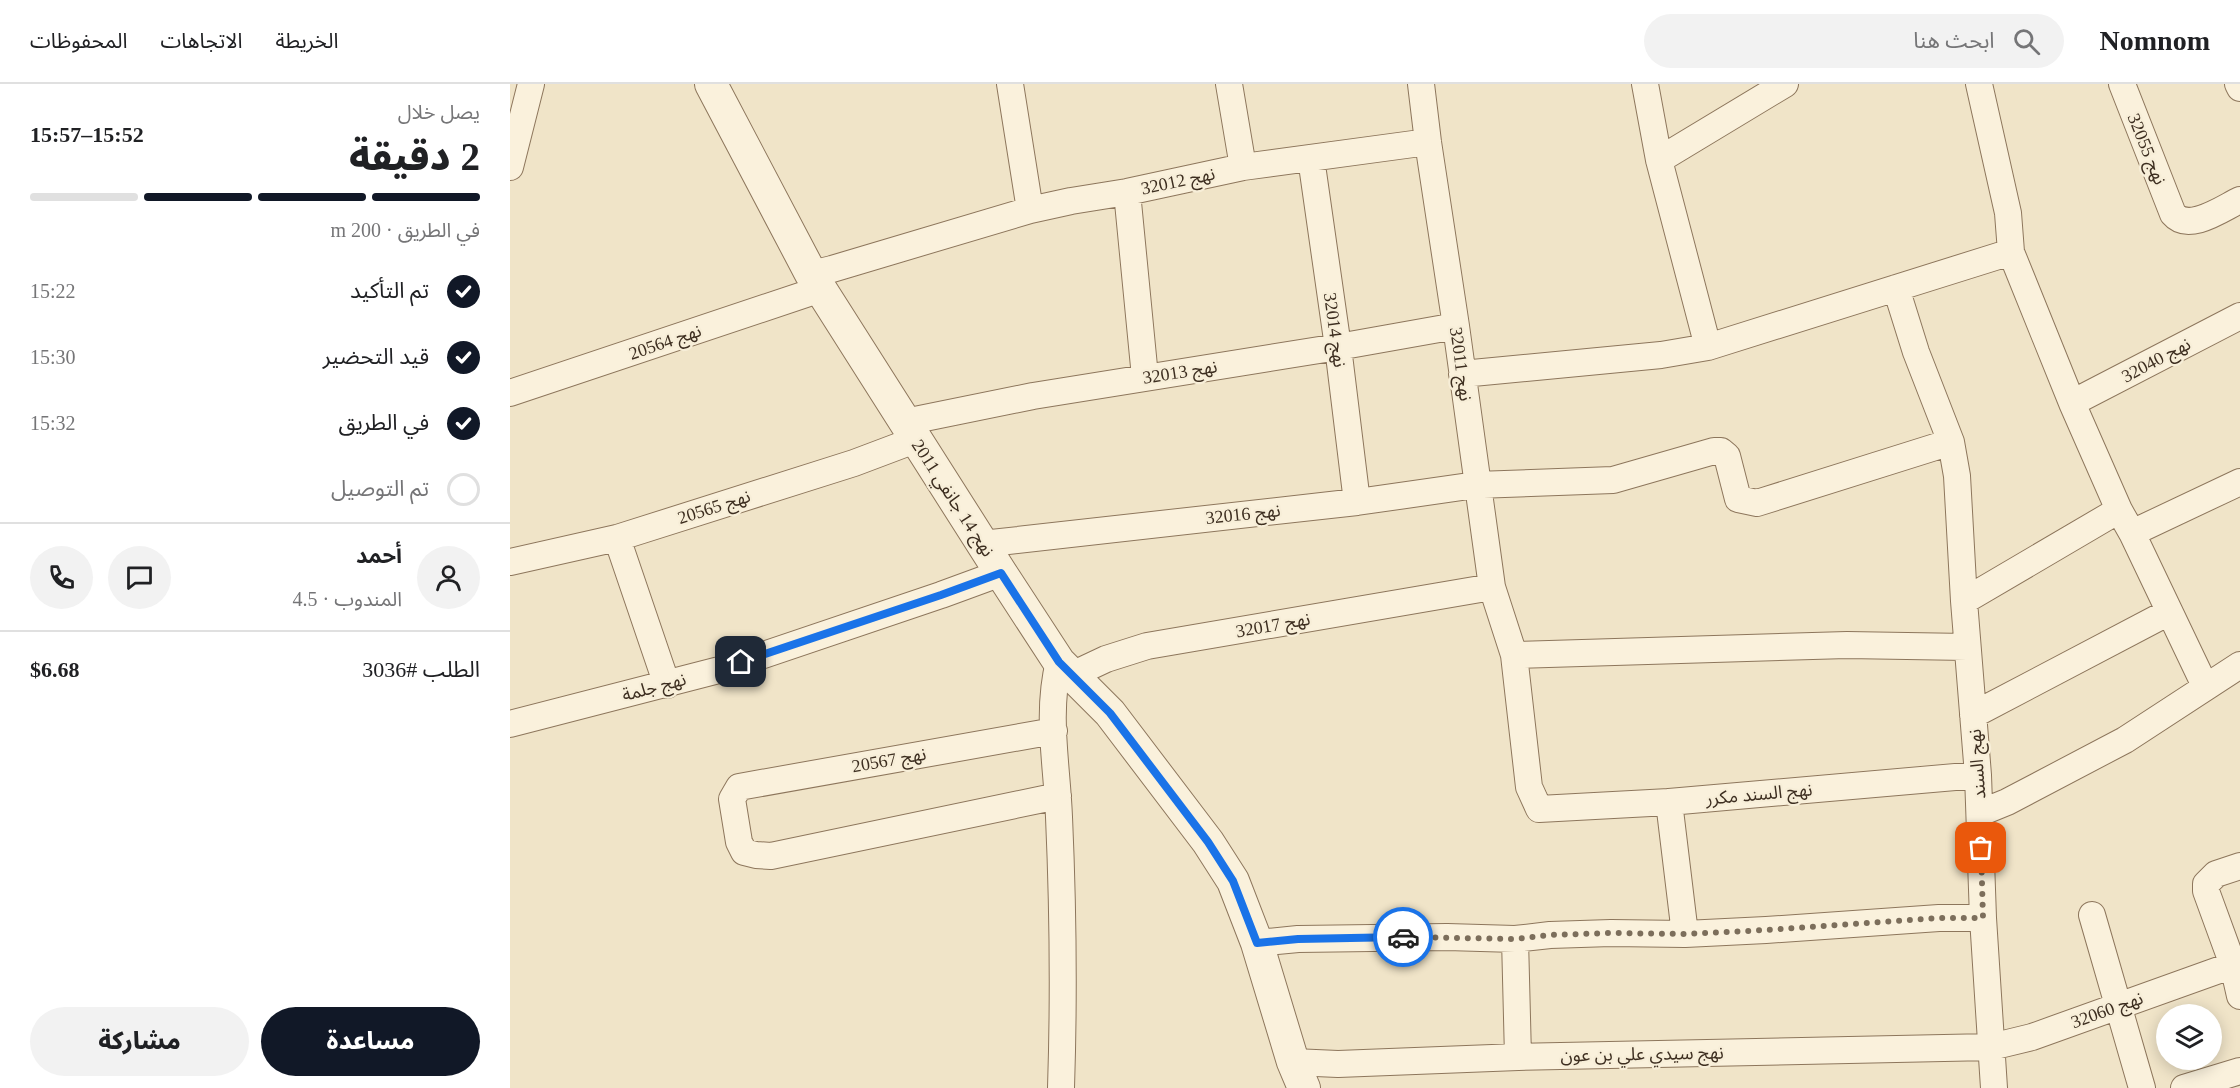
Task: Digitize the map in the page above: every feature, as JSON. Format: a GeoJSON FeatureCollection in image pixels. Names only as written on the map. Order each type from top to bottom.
{"type":"FeatureCollection","features":[{"type":"Feature","properties":{"kind":"street"},"geometry":{"type":"LineString","coordinates":[[510,167],[531,84]]}},
{"type":"Feature","properties":{"kind":"street","name":"نهج 14 جانفي 2011"},"geometry":{"type":"LineString","coordinates":[[711,84],[816,282],[910,431],[995,542],[1001,573],[1065,668],[1110,713],[1208,842],[1233,881],[1257,943],[1299,1075]]}},
{"type":"Feature","properties":{"kind":"street"},"geometry":{"type":"LineString","coordinates":[[1010,84],[1030,210]]}},
{"type":"Feature","properties":{"kind":"street"},"geometry":{"type":"LineString","coordinates":[[1229,84],[1243,167]]}},
{"type":"Feature","properties":{"kind":"street","name":"نهج 32011"},"geometry":{"type":"LineString","coordinates":[[1421,84],[1456,326],[1476,485],[1485,588],[1514,656],[1528,787],[1539,809]]}},
{"type":"Feature","properties":{"kind":"street"},"geometry":{"type":"LineString","coordinates":[[1645,84],[1659,160],[1708,347]]}},
{"type":"Feature","properties":{"kind":"street"},"geometry":{"type":"LineString","coordinates":[[1659,160],[1785,84]]}},
{"type":"Feature","properties":{"kind":"street"},"geometry":{"type":"LineString","coordinates":[[1979,84],[2008,213],[2011,252],[2072,404],[2118,510],[2132,533],[2205,686]]}},
{"type":"Feature","properties":{"kind":"street","name":"نهج 32055"},"geometry":{"type":"LineString","coordinates":[[2122,84],[2173,214],[2178,219],[2185,222],[2196,220],[2240,200]]}},
{"type":"Feature","properties":{"kind":"street"},"geometry":{"type":"LineString","coordinates":[[2238,84],[2240,88]]}},
{"type":"Feature","properties":{"kind":"street","name":"نهج 32012"},"geometry":{"type":"LineString","coordinates":[[816,282],[1030,210],[1243,167],[1428,142]]}},
{"type":"Feature","properties":{"kind":"street","name":"نهج 32014"},"geometry":{"type":"LineString","coordinates":[[1311,158],[1357,502]]}},
{"type":"Feature","properties":{"kind":"street"},"geometry":{"type":"LineString","coordinates":[[1127,192],[1145,377]]}},
{"type":"Feature","properties":{"kind":"street"},"geometry":{"type":"LineString","coordinates":[[1462,374],[1661,355],[1708,347],[2011,252]]}},
{"type":"Feature","properties":{"kind":"street","name":"نهج 20564"},"geometry":{"type":"LineString","coordinates":[[510,393],[816,282]]}},
{"type":"Feature","properties":{"kind":"street","name":"نهج السند"},"geometry":{"type":"LineString","coordinates":[[1896,288],[1916,352],[1951,442],[1957,476],[1967,647],[1978,775],[1983,918],[1994,1088]]}},
{"type":"Feature","properties":{"kind":"street","name":"نهج 32040"},"geometry":{"type":"LineString","coordinates":[[2072,404],[2240,316]]}},
{"type":"Feature","properties":{"kind":"street","name":"نهج 32013"},"geometry":{"type":"LineString","coordinates":[[910,431],[1033,396],[1456,326]]}},
{"type":"Feature","properties":{"kind":"street","name":"نهج 20565"},"geometry":{"type":"LineString","coordinates":[[510,562],[617,538],[854,463],[910,431]]}},
{"type":"Feature","properties":{"kind":"street","name":"نهج 32016"},"geometry":{"type":"LineString","coordinates":[[995,542],[1357,502],[1476,485],[1613,480],[1714,451],[1727,456],[1738,499],[1757,503],[1951,442]]}},
{"type":"Feature","properties":{"kind":"street"},"geometry":{"type":"LineString","coordinates":[[2132,533],[2240,482]]}},
{"type":"Feature","properties":{"kind":"street"},"geometry":{"type":"LineString","coordinates":[[1964,601],[2118,510]]}},
{"type":"Feature","properties":{"kind":"street"},"geometry":{"type":"LineString","coordinates":[[617,538],[667,685]]}},
{"type":"Feature","properties":{"kind":"street","name":"نهج جلمة"},"geometry":{"type":"LineString","coordinates":[[510,724],[667,685],[797,644],[1001,573]]}},
{"type":"Feature","properties":{"kind":"street","name":"نهج 32017"},"geometry":{"type":"LineString","coordinates":[[1065,668],[1106,659],[1147,646],[1485,588]]}},
{"type":"Feature","properties":{"kind":"street"},"geometry":{"type":"LineString","coordinates":[[1973,715],[2169,612]]}},
{"type":"Feature","properties":{"kind":"street"},"geometry":{"type":"LineString","coordinates":[[1514,656],[1847,645],[1967,647]]}},
{"type":"Feature","properties":{"kind":"street"},"geometry":{"type":"LineString","coordinates":[[1980,813],[2007,802],[2125,740],[2240,665]]}},
{"type":"Feature","properties":{"kind":"street"},"geometry":{"type":"LineString","coordinates":[[1061,1088],[1063,940],[1052,707],[1053,686],[1065,668]]}},
{"type":"Feature","properties":{"kind":"street","name":"نهج 20567"},"geometry":{"type":"LineString","coordinates":[[1054,731],[739,787],[732,799],[739,842],[744,852],[771,855],[1058,796]]}},
{"type":"Feature","properties":{"kind":"street","name":"نهج السند مكرر"},"geometry":{"type":"LineString","coordinates":[[1539,809],[1669,802],[1978,775]]}},
{"type":"Feature","properties":{"kind":"street"},"geometry":{"type":"LineString","coordinates":[[1669,802],[1686,934]]}},
{"type":"Feature","properties":{"kind":"street"},"geometry":{"type":"LineString","coordinates":[[2240,866],[2216,874],[2206,884],[2206,891],[2233,965],[2240,996]]}},
{"type":"Feature","properties":{"kind":"street"},"geometry":{"type":"LineString","coordinates":[[2092,915],[2142,1088]]}},
{"type":"Feature","properties":{"kind":"street"},"geometry":{"type":"LineString","coordinates":[[1257,943],[1298,939],[1389,937],[1515,939],[1600,933],[1686,934],[1938,918],[1983,918]]}},
{"type":"Feature","properties":{"kind":"street"},"geometry":{"type":"LineString","coordinates":[[1515,939],[1518,1057]]}},
{"type":"Feature","properties":{"kind":"street","name":"نهج 32060"},"geometry":{"type":"LineString","coordinates":[[1992,1047],[2032,1037],[2233,965]]}},
{"type":"Feature","properties":{"kind":"street","name":"نهج سيدي علي بن عون"},"geometry":{"type":"LineString","coordinates":[[1299,1075],[1338,1064],[1518,1057],[1992,1047]]}},
{"type":"Feature","properties":{"kind":"street"},"geometry":{"type":"LineString","coordinates":[[2184,1088],[2240,1071]]}},
{"type":"Feature","properties":{"kind":"way so far"},"geometry":{"type":"LineString","coordinates":[[1403,937],[1515,939],[1550,935],[1611,933],[1686,934],[1938,918],[1983,918],[1981,848]]}},
{"type":"Feature","properties":{"kind":"route"},"geometry":{"type":"LineString","coordinates":[[741,662],[1001,573],[1059,662],[1110,713],[1208,842],[1233,881],[1257,943],[1298,939],[1403,937]]}}]}
